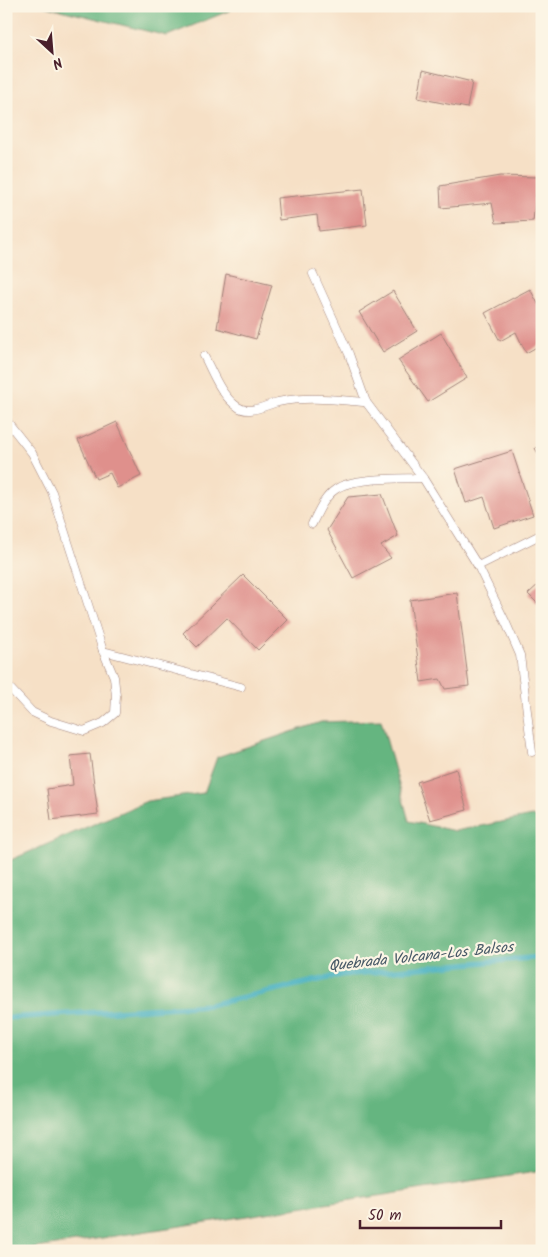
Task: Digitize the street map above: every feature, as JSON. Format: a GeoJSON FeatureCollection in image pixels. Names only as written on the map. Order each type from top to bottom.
{"type":"FeatureCollection","features":[{"type":"Feature","properties":{"kind":"lane"},"geometry":{"type":"LineString","coordinates":[[313,274],[349,354],[366,402],[423,478],[478,566],[506,623],[520,655],[532,752]]}},
{"type":"Feature","properties":{"kind":"lane"},"geometry":{"type":"LineString","coordinates":[[204,356],[218,384],[228,398],[239,408],[250,410],[279,402],[310,399],[366,402]]}},
{"type":"Feature","properties":{"kind":"lane"},"geometry":{"type":"LineString","coordinates":[[6,420],[32,453],[52,492],[103,651],[114,677],[115,713],[102,723],[84,731],[51,721],[32,712],[6,684]]}},
{"type":"Feature","properties":{"kind":"lane"},"geometry":{"type":"LineString","coordinates":[[312,524],[324,501],[336,489],[344,485],[353,482],[423,478]]}},
{"type":"Feature","properties":{"kind":"lane"},"geometry":{"type":"LineString","coordinates":[[478,566],[542,534]]}},
{"type":"Feature","properties":{"kind":"lane"},"geometry":{"type":"LineString","coordinates":[[103,651],[241,687]]}},
{"type":"Feature","properties":{"kind":"green space"},"geometry":{"type":"Polygon","coordinates":[[[44,6],[235,6],[231,10],[167,36],[44,6]]]}},
{"type":"Feature","properties":{"kind":"green space"},"geometry":{"type":"Polygon","coordinates":[[[381,720],[409,821],[455,831],[532,816],[542,821],[542,1171],[17,1251],[6,1251],[6,862],[147,801],[204,793],[217,757],[321,722],[381,720]]]}},
{"type":"Feature","properties":{"kind":"building"},"geometry":{"type":"Polygon","coordinates":[[[423,70],[472,82],[467,108],[418,98],[423,70]]]}},
{"type":"Feature","properties":{"kind":"building"},"geometry":{"type":"Polygon","coordinates":[[[500,176],[538,177],[533,221],[496,223],[492,203],[441,208],[440,186],[500,176]]]}},
{"type":"Feature","properties":{"kind":"building"},"geometry":{"type":"Polygon","coordinates":[[[363,189],[367,225],[319,231],[317,215],[279,220],[277,198],[363,189]]]}},
{"type":"Feature","properties":{"kind":"building"},"geometry":{"type":"Polygon","coordinates":[[[226,274],[272,285],[256,339],[217,328],[226,274]]]}},
{"type":"Feature","properties":{"kind":"building"},"geometry":{"type":"Polygon","coordinates":[[[530,289],[542,311],[542,344],[526,353],[516,332],[500,341],[485,313],[530,289]]]}},
{"type":"Feature","properties":{"kind":"building"},"geometry":{"type":"Polygon","coordinates":[[[393,291],[417,331],[383,352],[359,312],[393,291]]]}},
{"type":"Feature","properties":{"kind":"building"},"geometry":{"type":"Polygon","coordinates":[[[441,333],[467,378],[428,402],[398,360],[441,333]]]}},
{"type":"Feature","properties":{"kind":"building"},"geometry":{"type":"Polygon","coordinates":[[[117,422],[141,476],[117,488],[110,473],[96,479],[78,440],[117,422]]]}},
{"type":"Feature","properties":{"kind":"building"},"geometry":{"type":"Polygon","coordinates":[[[542,445],[542,461],[535,448],[542,445]]]}},
{"type":"Feature","properties":{"kind":"building"},"geometry":{"type":"Polygon","coordinates":[[[512,451],[533,515],[494,528],[484,497],[466,503],[455,469],[512,451]]]}},
{"type":"Feature","properties":{"kind":"building"},"geometry":{"type":"Polygon","coordinates":[[[382,494],[398,536],[381,546],[391,558],[353,578],[327,530],[348,497],[382,494]]]}},
{"type":"Feature","properties":{"kind":"building"},"geometry":{"type":"Polygon","coordinates":[[[243,575],[288,620],[258,650],[227,618],[197,647],[183,633],[243,575]]]}},
{"type":"Feature","properties":{"kind":"building"},"geometry":{"type":"Polygon","coordinates":[[[542,581],[542,608],[528,594],[542,581]]]}},
{"type":"Feature","properties":{"kind":"building"},"geometry":{"type":"Polygon","coordinates":[[[457,593],[469,686],[445,689],[440,679],[421,682],[410,600],[457,593]]]}},
{"type":"Feature","properties":{"kind":"building"},"geometry":{"type":"Polygon","coordinates":[[[90,754],[98,814],[51,820],[47,789],[73,785],[70,756],[90,754]]]}},
{"type":"Feature","properties":{"kind":"building"},"geometry":{"type":"Polygon","coordinates":[[[456,769],[467,810],[430,820],[417,782],[456,769]]]}},
{"type":"Feature","properties":{"kind":"waterway","name":"Quebrada Volcana-Los Balsos"},"geometry":{"type":"LineString","coordinates":[[6,1018],[209,1005],[341,975],[542,957]]}}]}
